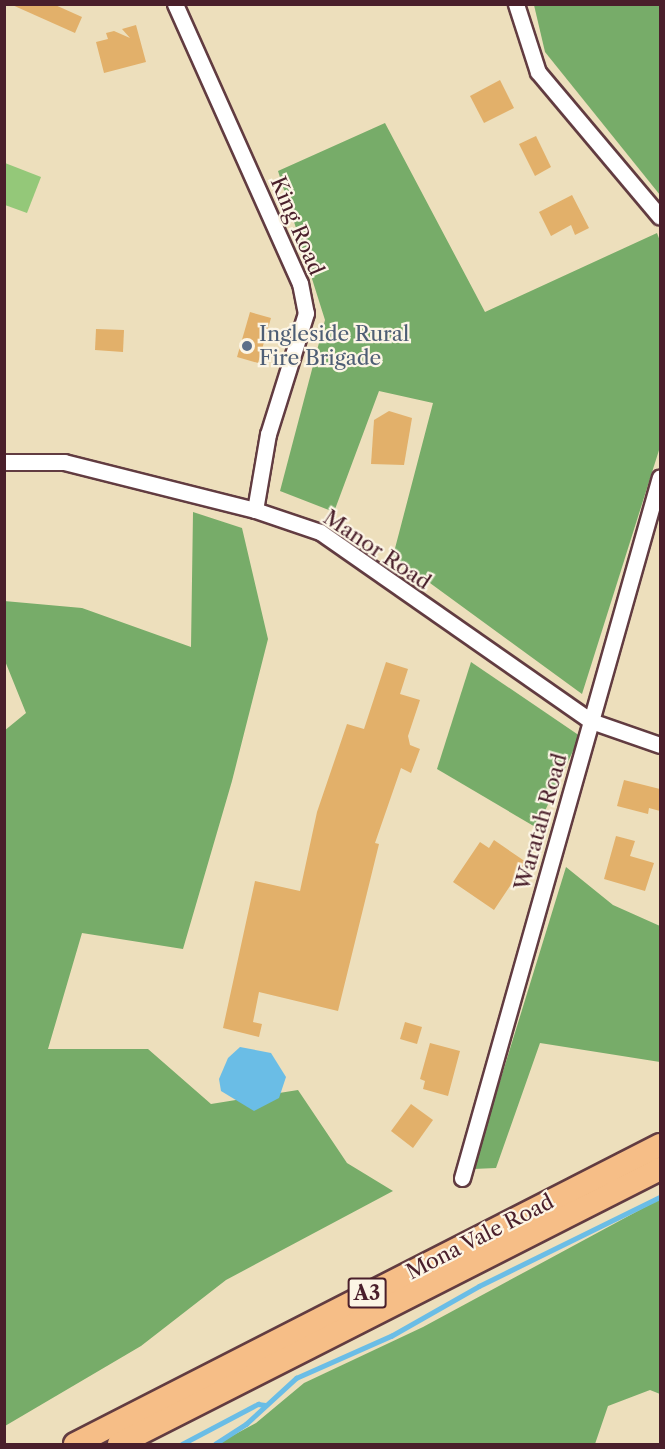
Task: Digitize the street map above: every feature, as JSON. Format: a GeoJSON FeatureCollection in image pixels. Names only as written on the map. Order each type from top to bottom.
{"type":"FeatureCollection","features":[{"type":"Feature","properties":{"kind":"highway","name":"Mona Vale Road"},"geometry":{"type":"LineString","coordinates":[[75,1444],[660,1145]]}},
{"type":"Feature","properties":{"kind":"highway","name":"Mona Vale Road"},"geometry":{"type":"LineString","coordinates":[[119,1444],[660,1169]]}},
{"type":"Feature","properties":{"kind":"street","name":"King Road"},"geometry":{"type":"LineString","coordinates":[[175,4],[300,283],[306,313],[268,434],[255,510]]}},
{"type":"Feature","properties":{"kind":"street"},"geometry":{"type":"LineString","coordinates":[[516,4],[538,72],[660,217]]}},
{"type":"Feature","properties":{"kind":"street","name":"Manor Road"},"geometry":{"type":"LineString","coordinates":[[4,462],[64,462],[255,510],[320,532],[591,721],[660,745]]}},
{"type":"Feature","properties":{"kind":"street","name":"Waratah Road"},"geometry":{"type":"LineString","coordinates":[[462,1178],[660,477]]}},
{"type":"Feature","properties":{"kind":"green space"},"geometry":{"type":"Polygon","coordinates":[[[534,5],[660,5],[660,195],[545,52],[534,5]]]}},
{"type":"Feature","properties":{"kind":"green space"},"geometry":{"type":"Polygon","coordinates":[[[385,123],[485,312],[657,233],[660,241],[660,447],[582,694],[393,556],[433,403],[379,391],[334,512],[280,491],[325,320],[278,171],[385,123]]]}},
{"type":"Feature","properties":{"kind":"green space"},"geometry":{"type":"Polygon","coordinates":[[[5,163],[41,177],[27,213],[5,205],[5,163]]]}},
{"type":"Feature","properties":{"kind":"green space"},"geometry":{"type":"Polygon","coordinates":[[[193,512],[242,528],[268,639],[232,781],[183,949],[82,933],[48,1049],[148,1049],[211,1104],[298,1090],[347,1163],[393,1191],[226,1280],[141,1346],[5,1426],[4,731],[26,713],[5,661],[4,601],[82,608],[191,647],[193,512]]]}},
{"type":"Feature","properties":{"kind":"green space"},"geometry":{"type":"Polygon","coordinates":[[[471,662],[580,736],[537,828],[437,769],[471,662]]]}},
{"type":"Feature","properties":{"kind":"green space"},"geometry":{"type":"Polygon","coordinates":[[[566,867],[613,905],[660,926],[660,1062],[540,1043],[496,1168],[473,1169],[566,867]]]}},
{"type":"Feature","properties":{"kind":"green space"},"geometry":{"type":"Polygon","coordinates":[[[660,1199],[660,1394],[650,1390],[608,1406],[595,1444],[217,1444],[256,1423],[304,1383],[423,1327],[660,1199]]]}},
{"type":"Feature","properties":{"kind":"water"},"geometry":{"type":"Polygon","coordinates":[[[240,1047],[271,1053],[286,1077],[279,1098],[254,1111],[221,1091],[219,1079],[228,1058],[240,1047]]]}},
{"type":"Feature","properties":{"kind":"building"},"geometry":{"type":"Polygon","coordinates":[[[10,4],[53,4],[82,17],[75,33],[10,4]]]}},
{"type":"Feature","properties":{"kind":"building"},"geometry":{"type":"Polygon","coordinates":[[[136,25],[146,62],[104,73],[96,42],[108,39],[106,33],[114,31],[130,38],[122,29],[136,25]]]}},
{"type":"Feature","properties":{"kind":"building"},"geometry":{"type":"Polygon","coordinates":[[[500,80],[514,108],[484,123],[470,96],[500,80]]]}},
{"type":"Feature","properties":{"kind":"building"},"geometry":{"type":"Polygon","coordinates":[[[536,136],[551,167],[535,176],[519,144],[536,136]]]}},
{"type":"Feature","properties":{"kind":"building"},"geometry":{"type":"Polygon","coordinates":[[[572,195],[589,228],[575,235],[571,225],[551,236],[539,212],[572,195]]]}},
{"type":"Feature","properties":{"kind":"building"},"geometry":{"type":"Polygon","coordinates":[[[250,312],[271,318],[258,363],[237,357],[250,312]]]}},
{"type":"Feature","properties":{"kind":"building"},"geometry":{"type":"Polygon","coordinates":[[[96,329],[124,330],[123,352],[95,350],[96,329]]]}},
{"type":"Feature","properties":{"kind":"building"},"geometry":{"type":"Polygon","coordinates":[[[389,411],[412,418],[404,465],[371,464],[374,420],[389,411]]]}},
{"type":"Feature","properties":{"kind":"building"},"geometry":{"type":"Polygon","coordinates":[[[386,662],[408,669],[400,694],[420,700],[408,736],[410,745],[420,749],[411,773],[401,768],[375,843],[379,844],[338,1011],[259,992],[253,1022],[262,1024],[259,1037],[223,1028],[255,881],[300,891],[317,812],[347,724],[364,729],[386,662]]]}},
{"type":"Feature","properties":{"kind":"building"},"geometry":{"type":"Polygon","coordinates":[[[624,780],[660,789],[660,811],[649,808],[648,814],[617,806],[624,780]]]}},
{"type":"Feature","properties":{"kind":"building"},"geometry":{"type":"Polygon","coordinates":[[[616,836],[635,841],[630,856],[654,863],[645,891],[604,879],[616,836]]]}},
{"type":"Feature","properties":{"kind":"building"},"geometry":{"type":"Polygon","coordinates":[[[494,840],[526,862],[494,910],[453,882],[480,842],[489,848],[494,840]]]}},
{"type":"Feature","properties":{"kind":"building"},"geometry":{"type":"Polygon","coordinates":[[[405,1022],[422,1027],[417,1044],[400,1039],[405,1022]]]}},
{"type":"Feature","properties":{"kind":"building"},"geometry":{"type":"Polygon","coordinates":[[[430,1043],[460,1051],[448,1096],[423,1089],[425,1081],[420,1079],[430,1043]]]}},
{"type":"Feature","properties":{"kind":"building"},"geometry":{"type":"Polygon","coordinates":[[[411,1104],[433,1120],[413,1148],[391,1131],[411,1104]]]}},
{"type":"Feature","properties":{"kind":"waterway"},"geometry":{"type":"LineString","coordinates":[[215,1444],[246,1424],[296,1378],[391,1336],[479,1286],[660,1197]]}},
{"type":"Feature","properties":{"kind":"waterway"},"geometry":{"type":"LineString","coordinates":[[182,1444],[258,1404],[265,1405]]}},
{"type":"Feature","properties":{"kind":"place","name":"Ingleside Rural Fire Brigade"},"geometry":{"type":"Point","coordinates":[247,346]}}]}
